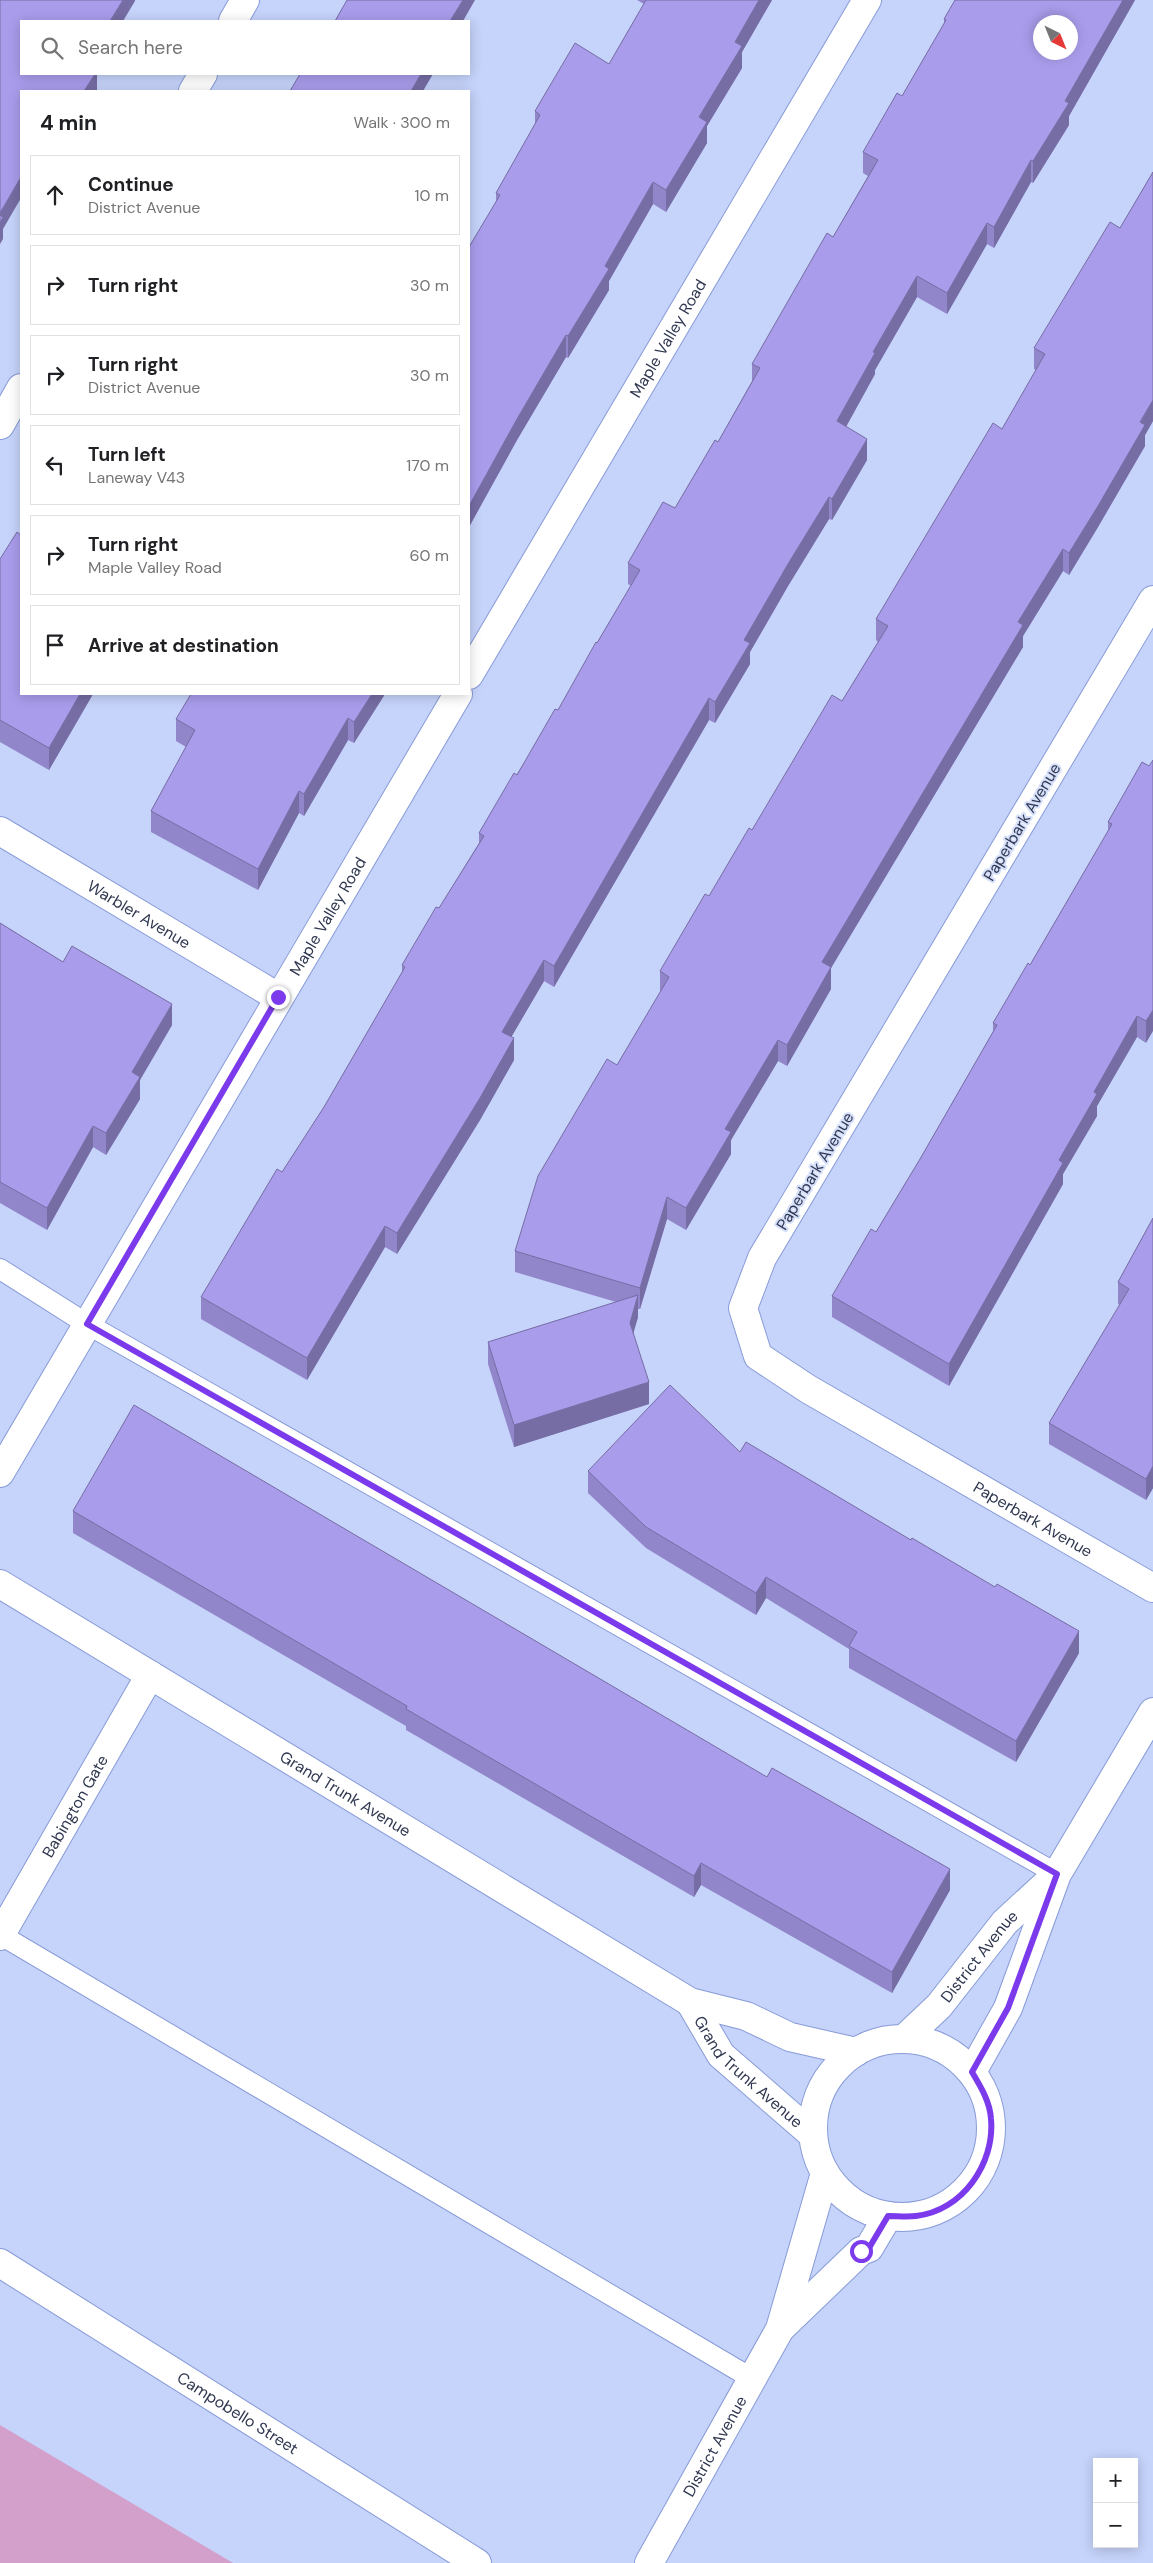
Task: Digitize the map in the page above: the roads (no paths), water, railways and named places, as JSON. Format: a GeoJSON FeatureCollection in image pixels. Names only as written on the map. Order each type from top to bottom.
{"type":"FeatureCollection","features":[{"type":"Feature","properties":{"kind":"street"},"geometry":{"type":"LineString","coordinates":[[234,20],[246,0]]}},
{"type":"Feature","properties":{"kind":"street","name":"Maple Valley Road"},"geometry":{"type":"LineString","coordinates":[[470,673],[867,0]]}},
{"type":"Feature","properties":{"kind":"street"},"geometry":{"type":"LineString","coordinates":[[194,90],[202,75]]}},
{"type":"Feature","properties":{"kind":"street"},"geometry":{"type":"LineString","coordinates":[[0,425],[20,390]]}},
{"type":"Feature","properties":{"kind":"street","name":"Paperbark Avenue"},"geometry":{"type":"LineString","coordinates":[[1153,600],[762,1258],[743,1308],[758,1356],[808,1389],[1153,1588]]}},
{"type":"Feature","properties":{"kind":"street","name":"Maple Valley Road"},"geometry":{"type":"LineString","coordinates":[[0,1473],[278,997],[457,695]]}},
{"type":"Feature","properties":{"kind":"street","name":"Warbler Avenue"},"geometry":{"type":"LineString","coordinates":[[0,832],[278,997]]}},
{"type":"Feature","properties":{"kind":"street","name":"Grand Trunk Avenue"},"geometry":{"type":"LineString","coordinates":[[0,1584],[690,2002],[746,2016],[790,2037],[856,2052]]}},
{"type":"Feature","properties":{"kind":"street","name":"Babington Gate"},"geometry":{"type":"LineString","coordinates":[[0,1936],[150,1676]]}},
{"type":"Feature","properties":{"kind":"street","name":"District Avenue"},"geometry":{"type":"LineString","coordinates":[[972,2072],[1008,2008],[1057,1874],[1153,1712]]}},
{"type":"Feature","properties":{"kind":"street","name":"District Avenue"},"geometry":{"type":"LineString","coordinates":[[904,2039],[939,2006],[1005,1922],[1057,1874]]}},
{"type":"Feature","properties":{"kind":"street","name":"Grand Trunk Avenue"},"geometry":{"type":"LineString","coordinates":[[690,2002],[721,2055],[813,2135]]}},
{"type":"Feature","properties":{"kind":"street"},"geometry":{"type":"LineString","coordinates":[[904,2039],[930,2043],[953,2055],[972,2072],[985,2093],[991,2118],[991,2142],[983,2166],[967,2190],[944,2207],[917,2216],[888,2216],[863,2208],[849,2199],[842,2194],[825,2173],[817,2155],[813,2135],[815,2111],[823,2088],[837,2067],[856,2052],[879,2042],[904,2039]]}},
{"type":"Feature","properties":{"kind":"street","name":"District Avenue"},"geometry":{"type":"LineString","coordinates":[[649,2563],[780,2329],[825,2173]]}},
{"type":"Feature","properties":{"kind":"street","name":"District Avenue"},"geometry":{"type":"LineString","coordinates":[[780,2329],[861,2251],[869,2248],[888,2216]]}},
{"type":"Feature","properties":{"kind":"street","name":"Campobello Street"},"geometry":{"type":"LineString","coordinates":[[0,2263],[477,2563]]}},
{"type":"Feature","properties":{"kind":"lane"},"geometry":{"type":"LineString","coordinates":[[0,1269],[87,1324],[1057,1874]]}},
{"type":"Feature","properties":{"kind":"lane"},"geometry":{"type":"LineString","coordinates":[[0,1936],[751,2378]]}}]}
